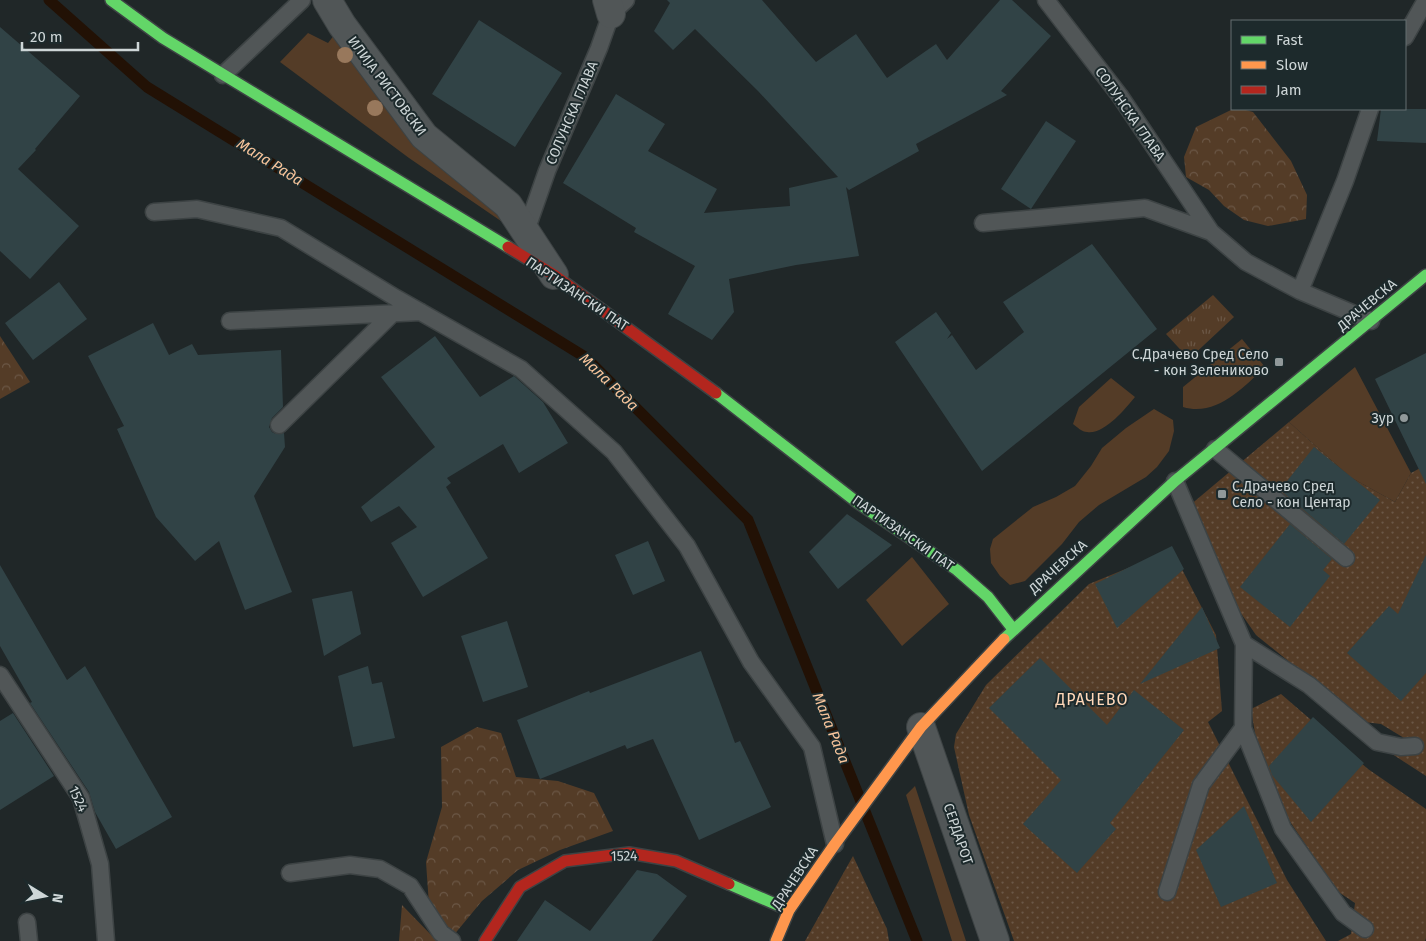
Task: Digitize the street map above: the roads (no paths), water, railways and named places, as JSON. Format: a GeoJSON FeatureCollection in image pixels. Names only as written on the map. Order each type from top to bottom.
{"type":"FeatureCollection","features":[{"type":"Feature","properties":{"kind":"street","name":"ПАРТИЗАНСКИ ПАТ"},"geometry":{"type":"LineString","coordinates":[[111,0],[164,38],[223,75],[554,275],[695,377],[858,503],[957,570],[988,597],[1013,629]]}},
{"type":"Feature","properties":{"kind":"street","name":"ИЛИЈА РИСТОВСКИ"},"geometry":{"type":"LineString","coordinates":[[327,0],[342,25],[424,136],[508,205],[554,275]]}},
{"type":"Feature","properties":{"kind":"street","name":"ДРАЧЕВСКА"},"geometry":{"type":"LineString","coordinates":[[776,941],[789,910],[835,844],[921,728],[1013,629],[1175,481],[1426,276]]}},
{"type":"Feature","properties":{"kind":"street","name":"СЕРДАРОТ"},"geometry":{"type":"LineString","coordinates":[[921,728],[995,941]]}},
{"type":"Feature","properties":{"kind":"street","name":"1524"},"geometry":{"type":"LineString","coordinates":[[485,941],[520,886],[565,861],[629,853],[676,861],[789,910]]}},
{"type":"Feature","properties":{"kind":"lane"},"geometry":{"type":"LineString","coordinates":[[223,75],[302,0]]}},
{"type":"Feature","properties":{"kind":"lane","name":"СОЛУНСКА ГЛАВА"},"geometry":{"type":"LineString","coordinates":[[1046,0],[1120,96],[1211,232],[1246,262],[1300,291],[1371,321]]}},
{"type":"Feature","properties":{"kind":"lane"},"geometry":{"type":"LineString","coordinates":[[1406,35],[1426,0]]}},
{"type":"Feature","properties":{"kind":"lane","name":"СОЛУНСКА ГЛАВА"},"geometry":{"type":"LineString","coordinates":[[526,231],[547,171],[615,5]]}},
{"type":"Feature","properties":{"kind":"lane"},"geometry":{"type":"LineString","coordinates":[[1300,291],[1345,181],[1370,110]]}},
{"type":"Feature","properties":{"kind":"lane"},"geometry":{"type":"LineString","coordinates":[[154,212],[197,208],[281,228],[421,312],[521,369],[614,452],[687,546],[751,662],[812,747],[835,844]]}},
{"type":"Feature","properties":{"kind":"lane","name":"СОЛУНСКА ГЛАВА"},"geometry":{"type":"LineString","coordinates":[[983,223],[1145,208],[1211,232]]}},
{"type":"Feature","properties":{"kind":"lane"},"geometry":{"type":"LineString","coordinates":[[230,321],[421,312]]}},
{"type":"Feature","properties":{"kind":"lane"},"geometry":{"type":"LineString","coordinates":[[279,425],[392,314]]}},
{"type":"Feature","properties":{"kind":"lane"},"geometry":{"type":"LineString","coordinates":[[1215,449],[1346,558]]}},
{"type":"Feature","properties":{"kind":"lane"},"geometry":{"type":"LineString","coordinates":[[1175,481],[1244,644],[1243,728],[1283,829],[1342,913],[1365,929]]}},
{"type":"Feature","properties":{"kind":"lane"},"geometry":{"type":"LineString","coordinates":[[1244,644],[1309,685],[1377,742],[1401,747],[1415,746]]}},
{"type":"Feature","properties":{"kind":"lane","name":"1524"},"geometry":{"type":"LineString","coordinates":[[0,675],[81,798],[100,864],[106,941]]}},
{"type":"Feature","properties":{"kind":"lane"},"geometry":{"type":"LineString","coordinates":[[1167,892],[1201,785],[1243,728]]}},
{"type":"Feature","properties":{"kind":"lane"},"geometry":{"type":"LineString","coordinates":[[290,873],[350,865],[380,869],[410,886],[442,933],[452,941]]}},
{"type":"Feature","properties":{"kind":"lane"},"geometry":{"type":"LineString","coordinates":[[27,922],[29,941]]}},
{"type":"Feature","properties":{"kind":"waterway","name":"Мала Рада"},"geometry":{"type":"LineString","coordinates":[[49,0],[147,87],[585,357],[748,520],[917,941]]}},
{"type":"Feature","properties":{"kind":"place","name":"С.Драчево Сред Село - кон Зелениково"},"geometry":{"type":"Point","coordinates":[1279,362]}},
{"type":"Feature","properties":{"kind":"place","name":"Зур"},"geometry":{"type":"Point","coordinates":[1404,418]}},
{"type":"Feature","properties":{"kind":"place","name":"С.Драчево Сред Село - кон Центар"},"geometry":{"type":"Point","coordinates":[1222,494]}},
{"type":"Feature","properties":{"kind":"district","name":"ДРАЧЕВО"},"geometry":{"type":"Point","coordinates":[1092,699]}}]}
